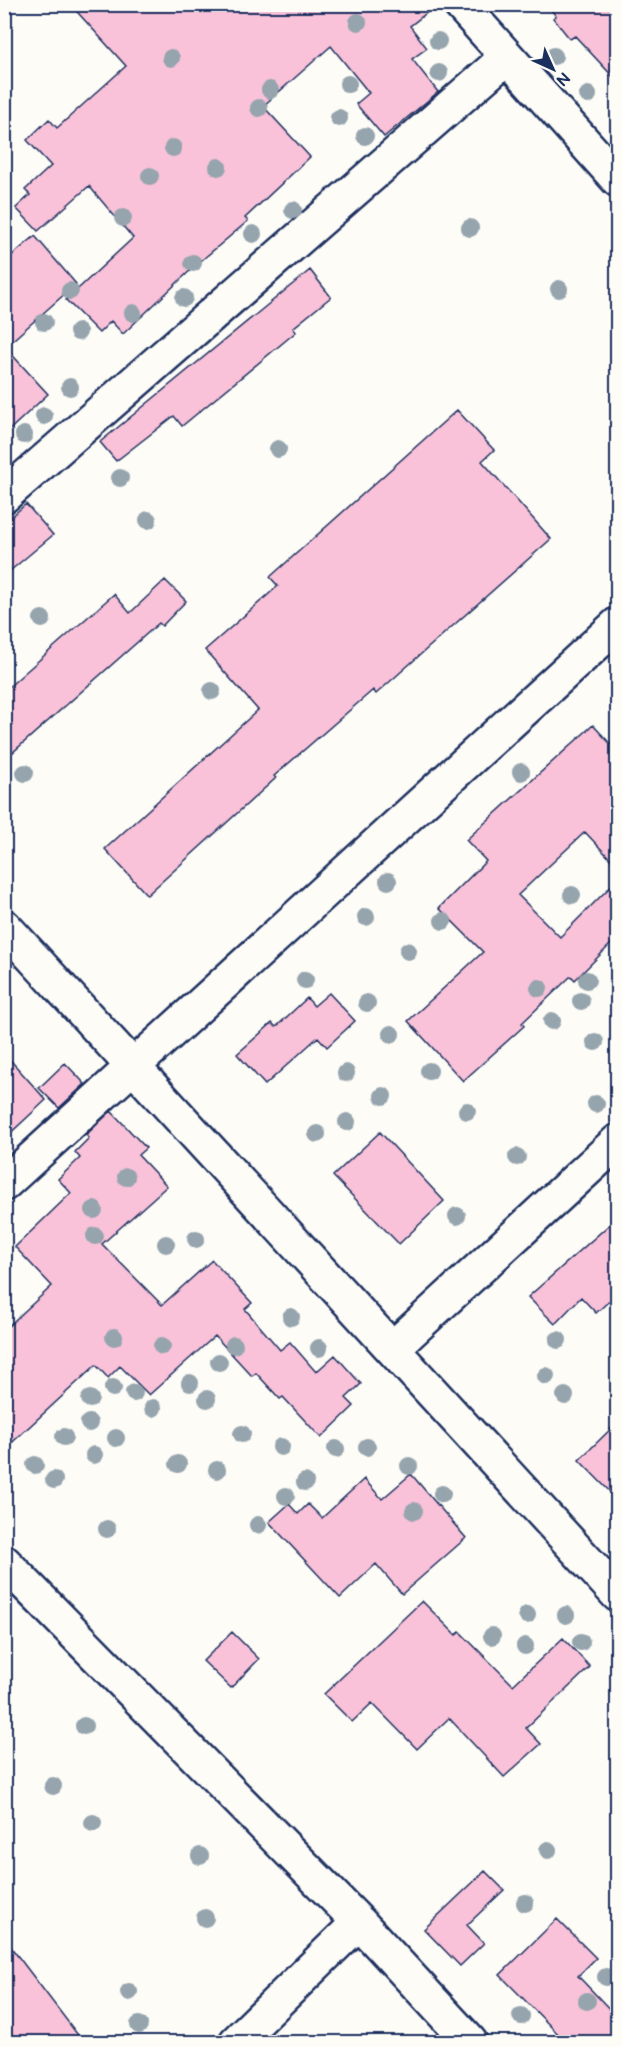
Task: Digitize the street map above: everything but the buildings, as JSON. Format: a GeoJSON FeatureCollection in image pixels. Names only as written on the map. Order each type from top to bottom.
{"type":"FeatureCollection","features":[{"type":"Feature","properties":{"kind":"street"},"geometry":{"type":"LineString","coordinates":[[460,4],[618,180]]}},
{"type":"Feature","properties":{"kind":"street"},"geometry":{"type":"LineString","coordinates":[[4,496],[507,57]]}},
{"type":"Feature","properties":{"kind":"street"},"geometry":{"type":"LineString","coordinates":[[4,1184],[618,624]]}},
{"type":"Feature","properties":{"kind":"street"},"geometry":{"type":"LineString","coordinates":[[4,926],[135,1066],[618,1595]]}},
{"type":"Feature","properties":{"kind":"street"},"geometry":{"type":"LineString","coordinates":[[393,1348],[618,1141]]}},
{"type":"Feature","properties":{"kind":"street"},"geometry":{"type":"LineString","coordinates":[[4,1562],[359,1922],[470,2043]]}},
{"type":"Feature","properties":{"kind":"street"},"geometry":{"type":"LineString","coordinates":[[236,2043],[359,1922]]}}]}
